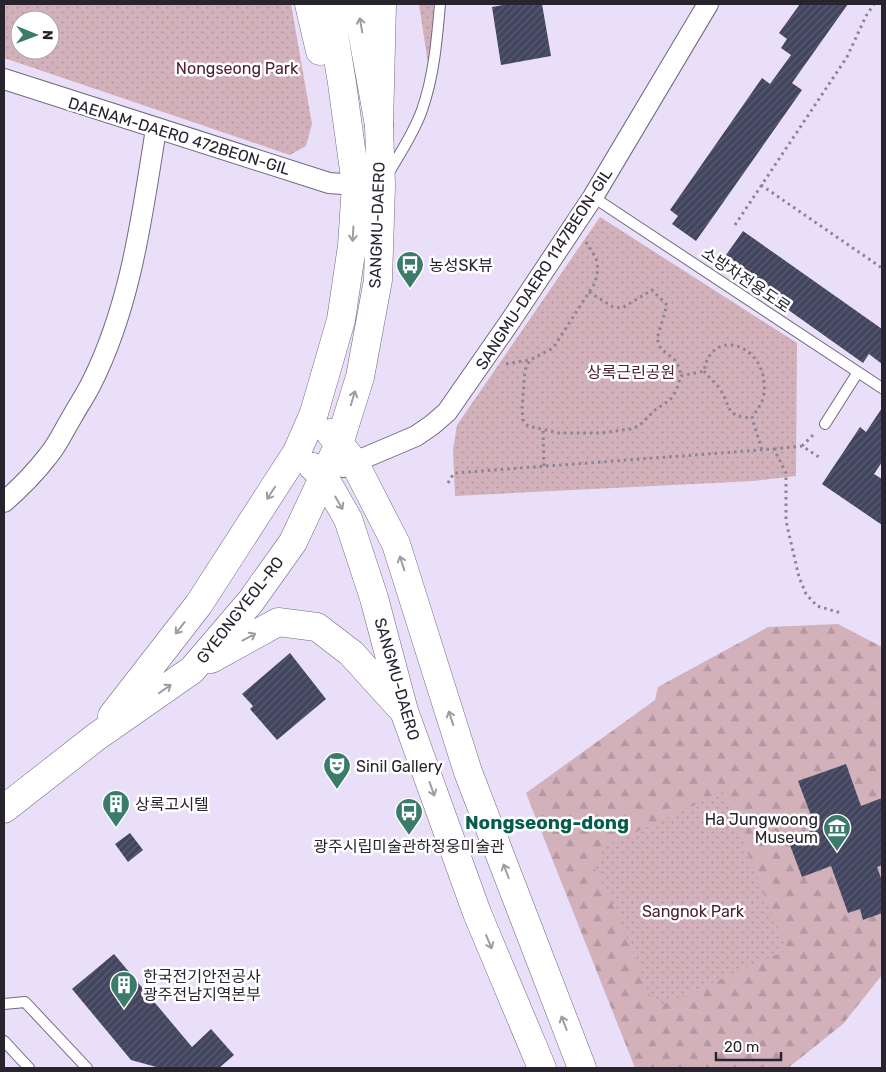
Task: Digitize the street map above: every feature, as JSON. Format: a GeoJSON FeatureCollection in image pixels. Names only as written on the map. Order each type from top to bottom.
{"type":"FeatureCollection","features":[{"type":"Feature","properties":{"kind":"street","name":"SANGMU-DAERO"},"geometry":{"type":"LineString","coordinates":[[309,4],[312,21],[368,186]]}},
{"type":"Feature","properties":{"kind":"street","name":"SANGMU-DAERO"},"geometry":{"type":"LineString","coordinates":[[329,4],[342,83],[368,186],[378,280],[346,453]]}},
{"type":"Feature","properties":{"kind":"street","name":"SANGMU-DAERO"},"geometry":{"type":"LineString","coordinates":[[357,4],[379,125],[368,186],[352,246],[341,320],[314,413],[297,452],[324,477],[348,519],[374,598],[404,711],[477,912],[542,1068]]}},
{"type":"Feature","properties":{"kind":"street"},"geometry":{"type":"LineString","coordinates":[[379,125],[382,4]]}},
{"type":"Feature","properties":{"kind":"street","name":"SANGMU-DAERO 1147BEON-GIL"},"geometry":{"type":"LineString","coordinates":[[346,453],[416,436],[447,412],[504,331],[593,197],[708,4]]}},
{"type":"Feature","properties":{"kind":"street","name":"DAENAM-DAERO 472BEON-GIL"},"geometry":{"type":"LineString","coordinates":[[13,83],[329,183],[368,186]]}},
{"type":"Feature","properties":{"kind":"street"},"geometry":{"type":"LineString","coordinates":[[4,97],[13,83]]}},
{"type":"Feature","properties":{"kind":"street"},"geometry":{"type":"LineString","coordinates":[[4,502],[49,455],[91,385],[106,352],[119,314],[141,226],[156,129]]}},
{"type":"Feature","properties":{"kind":"street"},"geometry":{"type":"LineString","coordinates":[[314,413],[346,453],[396,544],[468,772],[582,1068]]}},
{"type":"Feature","properties":{"kind":"street","name":"GYEONGYEOL-RO"},"geometry":{"type":"LineString","coordinates":[[96,737],[200,604],[297,452]]}},
{"type":"Feature","properties":{"kind":"street","name":"GYEONGYEOL-RO"},"geometry":{"type":"LineString","coordinates":[[6,803],[192,670],[251,601],[293,542],[324,477],[346,453]]}},
{"type":"Feature","properties":{"kind":"street"},"geometry":{"type":"LineString","coordinates":[[192,670],[278,622],[317,627],[351,653],[404,711]]}},
{"type":"Feature","properties":{"kind":"lane"},"geometry":{"type":"LineString","coordinates":[[368,186],[415,127],[430,79],[437,42],[440,4]]}},
{"type":"Feature","properties":{"kind":"lane","name":"소방차전용도로"},"geometry":{"type":"LineString","coordinates":[[593,197],[882,388]]}},
{"type":"Feature","properties":{"kind":"lane"},"geometry":{"type":"LineString","coordinates":[[824,424],[858,372]]}},
{"type":"Feature","properties":{"kind":"lane"},"geometry":{"type":"LineString","coordinates":[[4,1004],[24,1002],[87,1068]]}},
{"type":"Feature","properties":{"kind":"lane"},"geometry":{"type":"LineString","coordinates":[[4,1041],[29,1068]]}},
{"type":"Feature","properties":{"kind":"path"},"geometry":{"type":"LineString","coordinates":[[735,224],[848,57],[866,16],[874,4]]}},
{"type":"Feature","properties":{"kind":"path"},"geometry":{"type":"LineString","coordinates":[[762,185],[882,268]]}},
{"type":"Feature","properties":{"kind":"path"},"geometry":{"type":"LineString","coordinates":[[573,227],[592,250],[596,258],[598,269],[595,283],[589,292],[553,348],[530,360],[525,370],[522,409],[523,420],[528,426],[558,433],[601,433],[639,426],[655,410],[670,400],[676,391],[682,376],[679,367],[674,359],[661,349],[657,339],[666,305],[652,290],[622,308],[613,308],[589,292]]}},
{"type":"Feature","properties":{"kind":"path"},"geometry":{"type":"LineString","coordinates":[[704,370],[708,355],[725,345],[737,345],[747,350],[756,358],[764,377],[765,393],[752,418],[762,450]]}},
{"type":"Feature","properties":{"kind":"path"},"geometry":{"type":"LineString","coordinates":[[682,376],[704,370]]}},
{"type":"Feature","properties":{"kind":"path"},"geometry":{"type":"LineString","coordinates":[[704,370],[719,388],[728,410],[736,415],[752,418]]}},
{"type":"Feature","properties":{"kind":"path"},"geometry":{"type":"LineString","coordinates":[[544,431],[544,467]]}},
{"type":"Feature","properties":{"kind":"path"},"geometry":{"type":"LineString","coordinates":[[448,483],[454,473],[802,446],[822,459]]}},
{"type":"Feature","properties":{"kind":"path"},"geometry":{"type":"LineString","coordinates":[[774,449],[786,473],[786,522],[799,577],[806,594],[817,606],[841,612]]}},
{"type":"Feature","properties":{"kind":"green space","name":"Nongseong Park"},"geometry":{"type":"Polygon","coordinates":[[[4,4],[291,4],[312,124],[306,146],[290,155],[4,58],[4,4]]]}},
{"type":"Feature","properties":{"kind":"green space"},"geometry":{"type":"Polygon","coordinates":[[[419,4],[434,4],[429,70],[419,4]]]}},
{"type":"Feature","properties":{"kind":"green space","name":"상록근린공원"},"geometry":{"type":"Polygon","coordinates":[[[600,217],[797,343],[796,476],[754,481],[455,496],[453,449],[457,425],[600,217]]]}},
{"type":"Feature","properties":{"kind":"green space"},"geometry":{"type":"Polygon","coordinates":[[[838,624],[882,647],[882,975],[843,1024],[788,1068],[635,1068],[526,793],[655,700],[658,687],[768,627],[838,624]]]}},
{"type":"Feature","properties":{"kind":"green space","name":"Sangnok Park"},"geometry":{"type":"Polygon","coordinates":[[[723,792],[787,950],[655,1008],[620,920],[595,869],[604,847],[723,792]]]}},
{"type":"Feature","properties":{"kind":"building"},"geometry":{"type":"Polygon","coordinates":[[[509,4],[542,4],[551,56],[501,65],[492,7],[509,4]]]}},
{"type":"Feature","properties":{"kind":"building"},"geometry":{"type":"Polygon","coordinates":[[[800,4],[848,4],[792,83],[802,90],[696,241],[672,224],[678,216],[670,210],[762,78],[770,84],[791,55],[781,48],[787,39],[779,33],[800,4]]]}},
{"type":"Feature","properties":{"kind":"building"},"geometry":{"type":"Polygon","coordinates":[[[743,231],[882,329],[882,364],[869,354],[863,363],[732,270],[737,263],[726,255],[743,231]]]}},
{"type":"Feature","properties":{"kind":"building"},"geometry":{"type":"Polygon","coordinates":[[[882,408],[882,462],[874,474],[882,479],[882,525],[822,484],[860,427],[866,432],[882,408]]]}},
{"type":"Feature","properties":{"kind":"building"},"geometry":{"type":"Polygon","coordinates":[[[290,653],[326,699],[277,740],[250,709],[253,706],[242,694],[290,653]]]}},
{"type":"Feature","properties":{"kind":"building","name":"Ha Jungwoong Museum"},"geometry":{"type":"Polygon","coordinates":[[[846,764],[861,806],[882,798],[882,865],[877,867],[882,881],[882,913],[863,920],[860,909],[848,913],[831,866],[802,877],[788,840],[816,829],[798,781],[846,764]]]}},
{"type":"Feature","properties":{"kind":"building"},"geometry":{"type":"Polygon","coordinates":[[[130,833],[143,850],[128,862],[115,844],[130,833]]]}},
{"type":"Feature","properties":{"kind":"building","name":"한국전기안전공사 광주전남지역본부"},"geometry":{"type":"Polygon","coordinates":[[[114,954],[192,1047],[211,1029],[234,1055],[219,1068],[160,1068],[131,1060],[72,989],[114,954]]]}},
{"type":"Feature","properties":{"kind":"place","name":"농성SK뷰"},"geometry":{"type":"Point","coordinates":[410,289]}},
{"type":"Feature","properties":{"kind":"place","name":"Sinil Gallery"},"geometry":{"type":"Point","coordinates":[337,790]}},
{"type":"Feature","properties":{"kind":"place","name":"상록고시텔"},"geometry":{"type":"Point","coordinates":[116,828]}},
{"type":"Feature","properties":{"kind":"place","name":"광주시립미술관하정웅미술관"},"geometry":{"type":"Point","coordinates":[409,836]}},
{"type":"Feature","properties":{"kind":"place","name":"Ha Jungwoong Museum"},"geometry":{"type":"Point","coordinates":[837,852]}},
{"type":"Feature","properties":{"kind":"place","name":"한국전기안전공사 광주전남지역본부"},"geometry":{"type":"Point","coordinates":[124,1009]}},
{"type":"Feature","properties":{"kind":"district","name":"Nongseong-dong"},"geometry":{"type":"Point","coordinates":[547,822]}}]}
